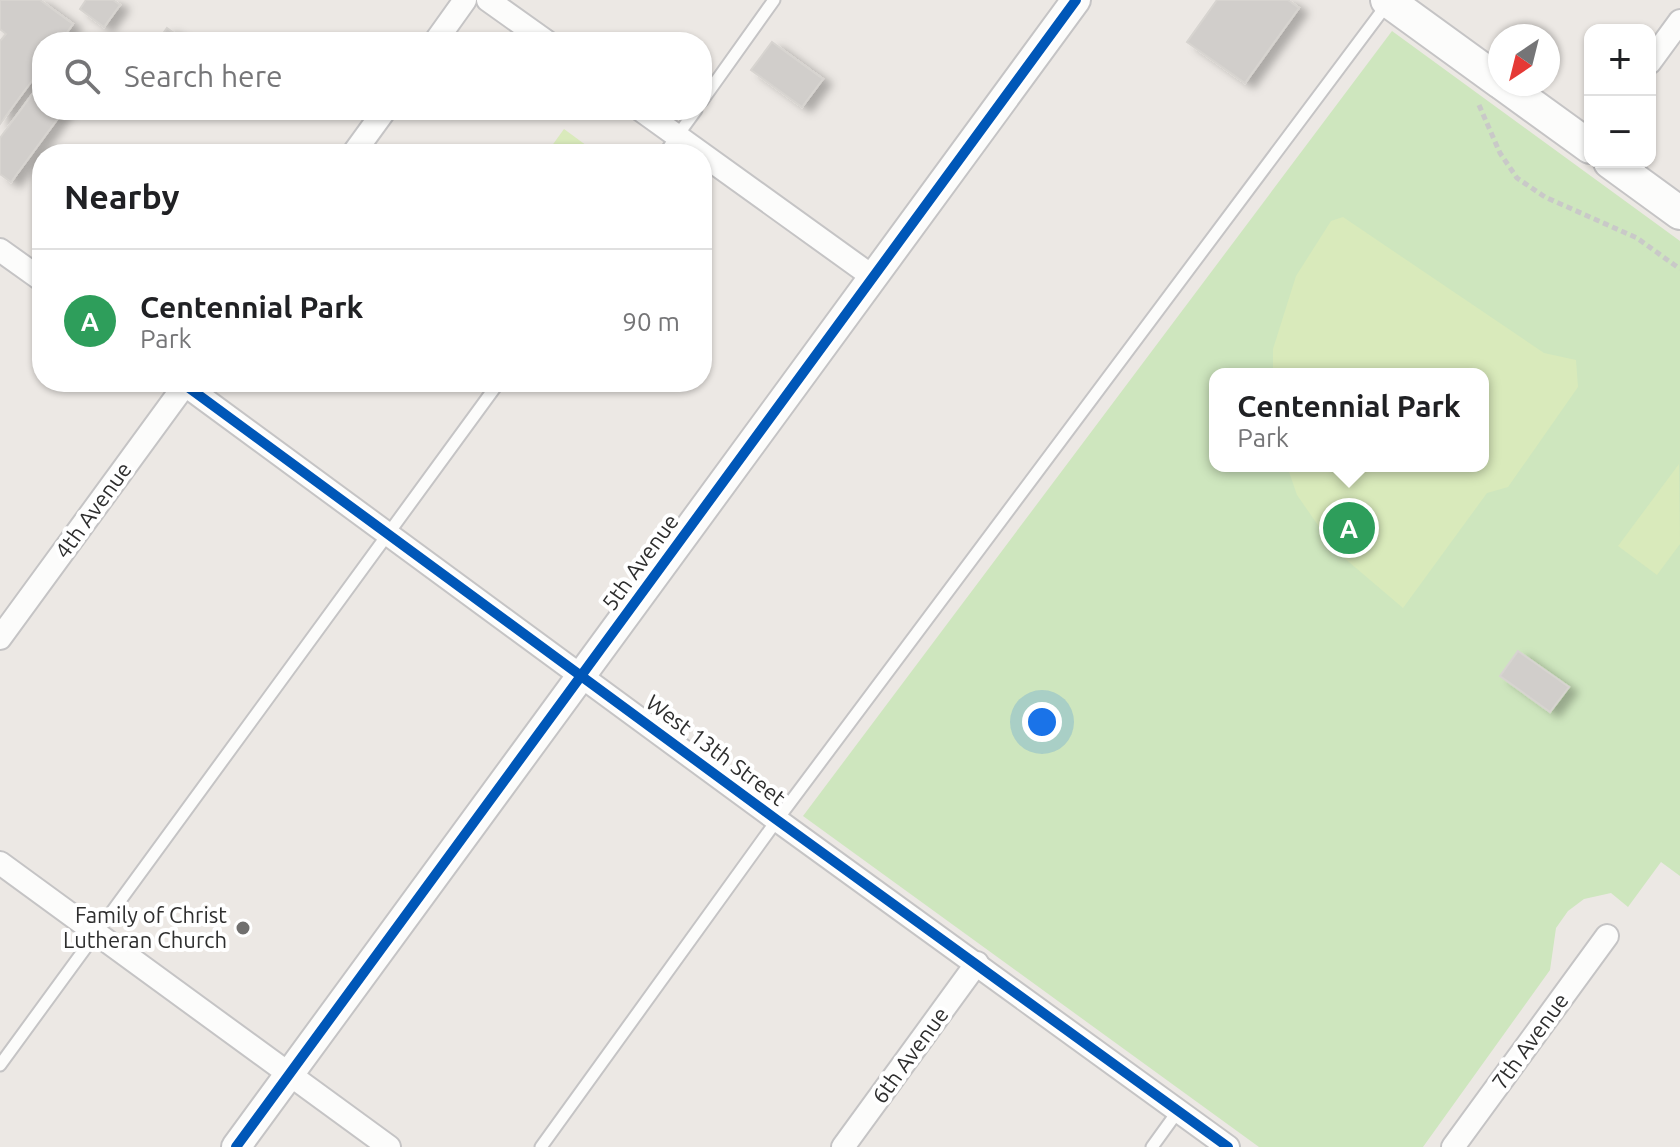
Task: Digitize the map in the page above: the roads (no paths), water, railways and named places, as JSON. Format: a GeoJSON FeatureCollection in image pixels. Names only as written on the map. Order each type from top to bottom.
{"type":"FeatureCollection","features":[{"type":"Feature","properties":{"kind":"main road"},"geometry":{"type":"LineString","coordinates":[[1388,1],[1488,74]]}},
{"type":"Feature","properties":{"kind":"main road"},"geometry":{"type":"LineString","coordinates":[[1519,96],[1584,142]]}},
{"type":"Feature","properties":{"kind":"main road"},"geometry":{"type":"LineString","coordinates":[[1619,168],[1680,213]]}},
{"type":"Feature","properties":{"kind":"street"},"geometry":{"type":"LineString","coordinates":[[442,32],[465,0]]}},
{"type":"Feature","properties":{"kind":"street"},"geometry":{"type":"LineString","coordinates":[[488,0],[533,32]]}},
{"type":"Feature","properties":{"kind":"street","name":"5th Avenue"},"geometry":{"type":"LineString","coordinates":[[236,1147],[1076,0]]}},
{"type":"Feature","properties":{"kind":"street"},"geometry":{"type":"LineString","coordinates":[[1656,54],[1680,21]]}},
{"type":"Feature","properties":{"kind":"street"},"geometry":{"type":"LineString","coordinates":[[360,144],[378,120]]}},
{"type":"Feature","properties":{"kind":"street"},"geometry":{"type":"LineString","coordinates":[[650,120],[670,144]]}},
{"type":"Feature","properties":{"kind":"street"},"geometry":{"type":"LineString","coordinates":[[712,172],[873,277]]}},
{"type":"Feature","properties":{"kind":"street"},"geometry":{"type":"LineString","coordinates":[[0,250],[32,273]]}},
{"type":"Feature","properties":{"kind":"street","name":"4th Avenue"},"geometry":{"type":"LineString","coordinates":[[0,638],[178,392]]}},
{"type":"Feature","properties":{"kind":"street","name":"West 13th Street"},"geometry":{"type":"LineString","coordinates":[[196,392],[777,820],[1228,1147]]}},
{"type":"Feature","properties":{"kind":"street"},"geometry":{"type":"LineString","coordinates":[[0,863],[389,1147]]}},
{"type":"Feature","properties":{"kind":"street","name":"7th Avenue"},"geometry":{"type":"LineString","coordinates":[[1453,1147],[1607,936]]}},
{"type":"Feature","properties":{"kind":"street","name":"6th Avenue"},"geometry":{"type":"LineString","coordinates":[[843,1147],[977,963]]}},
{"type":"Feature","properties":{"kind":"lane"},"geometry":{"type":"LineString","coordinates":[[712,87],[774,0]]}},
{"type":"Feature","properties":{"kind":"lane"},"geometry":{"type":"LineString","coordinates":[[541,1147],[777,820],[1388,1]]}},
{"type":"Feature","properties":{"kind":"lane"},"geometry":{"type":"LineString","coordinates":[[672,144],[689,120]]}},
{"type":"Feature","properties":{"kind":"lane"},"geometry":{"type":"LineString","coordinates":[[0,1065],[492,392]]}},
{"type":"Feature","properties":{"kind":"lane"},"geometry":{"type":"LineString","coordinates":[[1152,1147],[1178,1111]]}},
{"type":"Feature","properties":{"kind":"place","name":"Centennial Park"},"geometry":{"type":"Point","coordinates":[1349,528]}},
{"type":"Feature","properties":{"kind":"place","name":"Family of Christ Lutheran Church"},"geometry":{"type":"Point","coordinates":[243,928]}}]}
